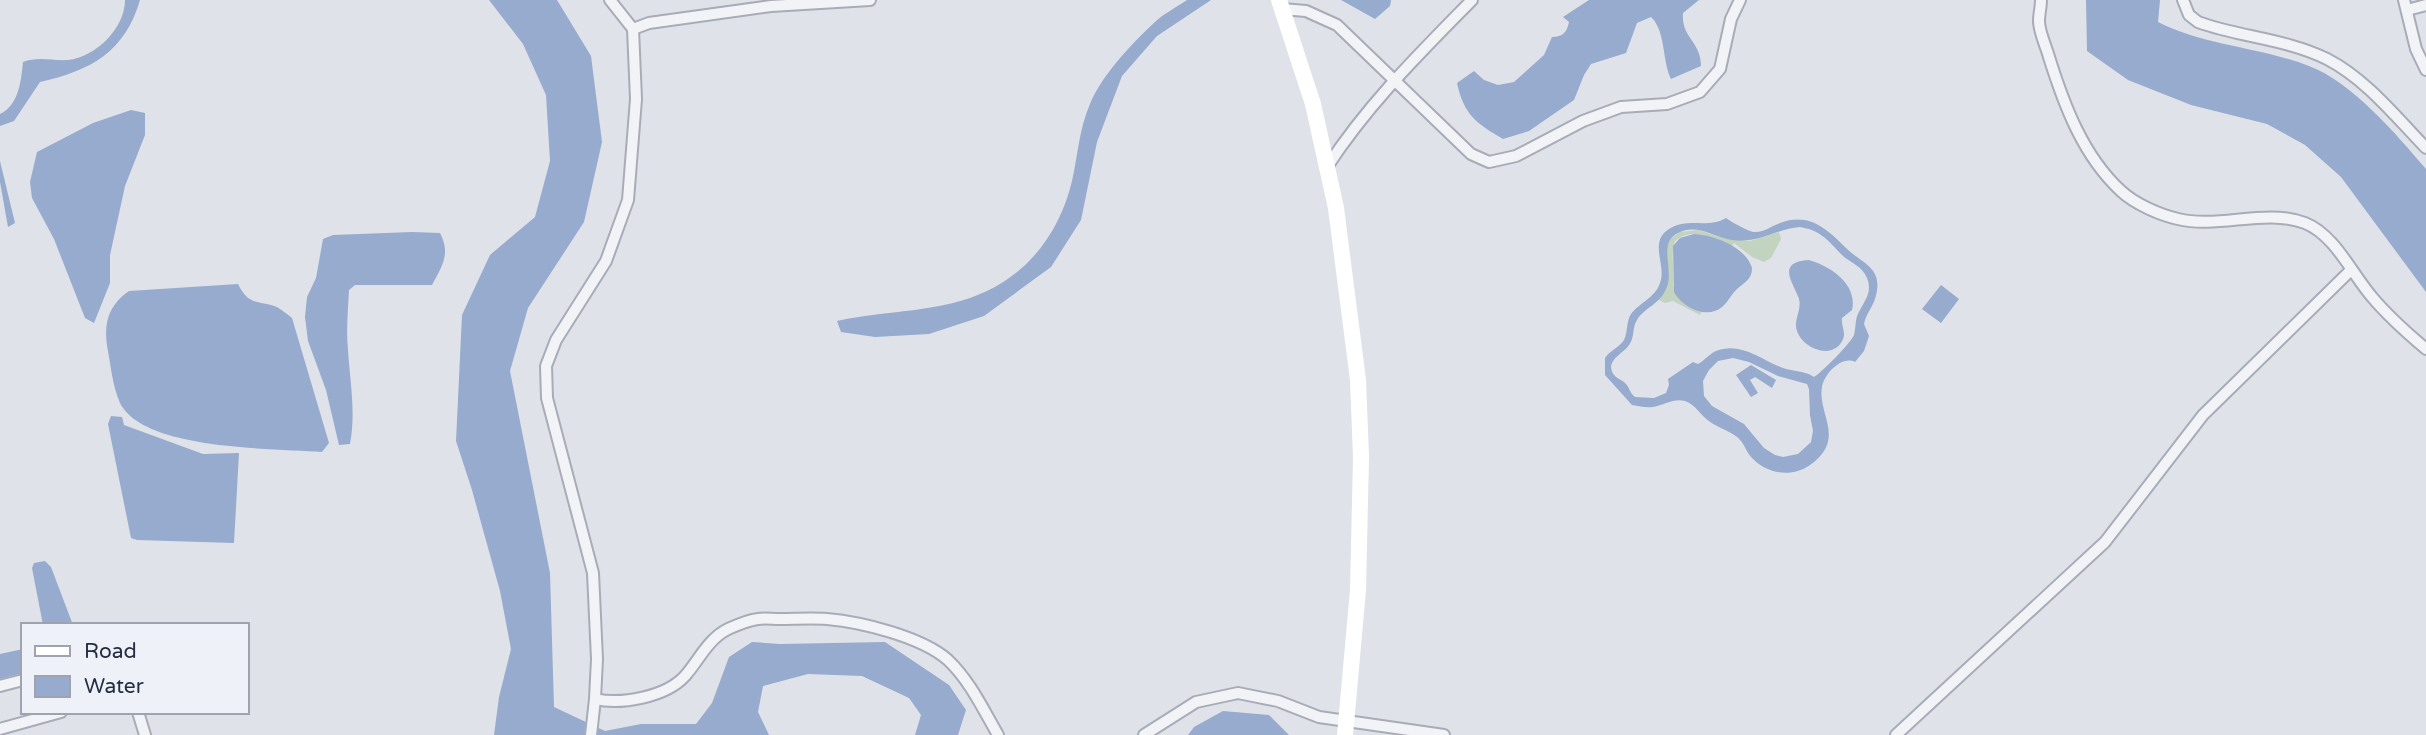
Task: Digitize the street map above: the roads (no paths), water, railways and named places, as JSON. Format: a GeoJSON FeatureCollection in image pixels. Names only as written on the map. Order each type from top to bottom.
{"type":"FeatureCollection","features":[{"type":"Feature","properties":{"kind":"street"},"geometry":{"type":"LineString","coordinates":[[591,735],[597,659],[593,573],[547,398],[547,366],[556,340],[606,261],[628,200],[636,100],[633,29],[610,0]]}},
{"type":"Feature","properties":{"kind":"street"},"geometry":{"type":"LineString","coordinates":[[633,29],[649,23],[771,6],[870,0]]}},
{"type":"Feature","properties":{"kind":"street"},"geometry":{"type":"LineString","coordinates":[[1327,167],[1351,131],[1394,79],[1472,0]]}},
{"type":"Feature","properties":{"kind":"street"},"geometry":{"type":"LineString","coordinates":[[1280,5],[1337,25],[1471,154],[1489,162],[1516,156],[1583,121],[1621,107],[1667,104],[1700,92],[1720,69],[1731,19],[1740,0]]}},
{"type":"Feature","properties":{"kind":"street"},"geometry":{"type":"LineString","coordinates":[[2041,0],[2039,23],[2060,92],[2077,131],[2095,162],[2124,194],[2161,214],[2180,220],[2202,223],[2268,219],[2304,223],[2319,230],[2381,307],[2426,349]]}},
{"type":"Feature","properties":{"kind":"street"},"geometry":{"type":"LineString","coordinates":[[2183,0],[2189,15],[2198,22],[2304,51],[2325,58],[2344,69],[2363,84],[2426,148]]}},
{"type":"Feature","properties":{"kind":"street"},"geometry":{"type":"LineString","coordinates":[[1280,5],[1313,104],[1336,208],[1350,305],[1361,457],[1357,590],[1346,728]]}},
{"type":"Feature","properties":{"kind":"street"},"geometry":{"type":"LineString","coordinates":[[2426,5],[2406,5],[2416,49],[2426,70]]}},
{"type":"Feature","properties":{"kind":"street"},"geometry":{"type":"LineString","coordinates":[[1896,735],[2105,542],[2203,415],[2351,271]]}},
{"type":"Feature","properties":{"kind":"street"},"geometry":{"type":"LineString","coordinates":[[595,699],[635,699],[672,687],[684,677],[720,634],[745,622],[758,618],[828,619],[914,640],[945,658],[965,677],[998,735]]}},
{"type":"Feature","properties":{"kind":"street"},"geometry":{"type":"LineString","coordinates":[[0,686],[21,681]]}},
{"type":"Feature","properties":{"kind":"street"},"geometry":{"type":"LineString","coordinates":[[1144,735],[1196,702],[1238,693],[1278,701],[1346,728],[1444,735]]}},
{"type":"Feature","properties":{"kind":"street"},"geometry":{"type":"LineString","coordinates":[[0,729],[54,714]]}},
{"type":"Feature","properties":{"kind":"street"},"geometry":{"type":"LineString","coordinates":[[139,714],[145,735]]}},
{"type":"Feature","properties":{"kind":"water"},"geometry":{"type":"Polygon","coordinates":[[[125,0],[140,0],[125,33],[115,46],[90,65],[40,82],[14,121],[0,126],[0,114],[11,105],[18,92],[23,62],[40,59],[68,60],[89,53],[114,30],[120,21],[125,0]]]}},
{"type":"Feature","properties":{"kind":"water"},"geometry":{"type":"Polygon","coordinates":[[[489,0],[557,0],[591,56],[602,142],[584,222],[528,308],[510,371],[550,573],[554,707],[605,731],[641,724],[696,724],[712,703],[729,657],[752,642],[885,642],[949,685],[966,710],[958,735],[915,735],[921,715],[909,698],[862,676],[808,674],[763,686],[758,712],[769,735],[494,735],[499,697],[511,649],[500,591],[456,441],[462,315],[490,255],[535,217],[550,161],[546,95],[523,44],[489,0]]]}},
{"type":"Feature","properties":{"kind":"water"},"geometry":{"type":"Polygon","coordinates":[[[1187,0],[1211,0],[1157,36],[1122,76],[1097,142],[1081,220],[1051,267],[984,316],[929,334],[875,337],[841,332],[837,321],[951,303],[987,291],[1018,272],[1042,246],[1060,215],[1072,181],[1083,123],[1095,93],[1138,38],[1160,18],[1187,0]]]}},
{"type":"Feature","properties":{"kind":"water"},"geometry":{"type":"Polygon","coordinates":[[[1341,0],[1391,0],[1390,6],[1375,19],[1341,0]]]}},
{"type":"Feature","properties":{"kind":"water"},"geometry":{"type":"Polygon","coordinates":[[[1589,0],[1699,0],[1683,13],[1683,21],[1698,51],[1701,66],[1671,79],[1662,38],[1651,17],[1637,23],[1626,53],[1591,64],[1574,100],[1529,131],[1503,139],[1478,123],[1463,103],[1457,83],[1474,71],[1484,80],[1498,85],[1514,82],[1544,55],[1552,37],[1562,35],[1566,31],[1569,22],[1563,17],[1589,0]]]}},
{"type":"Feature","properties":{"kind":"water"},"geometry":{"type":"Polygon","coordinates":[[[2086,0],[2160,0],[2158,22],[2195,36],[2309,66],[2357,96],[2426,169],[2426,292],[2341,177],[2305,145],[2267,124],[2191,105],[2128,80],[2087,51],[2086,0]]]}},
{"type":"Feature","properties":{"kind":"water"},"geometry":{"type":"Polygon","coordinates":[[[131,110],[145,113],[145,135],[125,186],[110,255],[110,283],[94,323],[85,318],[54,239],[32,198],[30,182],[37,152],[93,123],[131,110]]]}},
{"type":"Feature","properties":{"kind":"water"},"geometry":{"type":"Polygon","coordinates":[[[0,161],[15,223],[8,227],[0,182],[0,161]]]}},
{"type":"Feature","properties":{"kind":"water"},"geometry":{"type":"Polygon","coordinates":[[[1726,218],[1745,229],[1757,232],[1790,220],[1809,221],[1832,235],[1865,263],[1877,280],[1875,299],[1864,324],[1869,336],[1864,351],[1855,362],[1839,363],[1823,382],[1822,397],[1829,436],[1827,446],[1810,465],[1795,472],[1765,468],[1750,456],[1738,438],[1713,424],[1685,401],[1650,407],[1632,405],[1605,375],[1605,358],[1624,340],[1631,314],[1658,288],[1662,276],[1659,247],[1663,234],[1683,224],[1726,218]],[[1800,227],[1741,241],[1691,229],[1676,234],[1668,245],[1669,274],[1666,289],[1637,320],[1631,342],[1611,366],[1614,375],[1625,383],[1635,397],[1654,398],[1666,393],[1668,379],[1693,362],[1698,364],[1716,351],[1734,348],[1783,368],[1814,377],[1817,375],[1852,339],[1869,283],[1862,270],[1827,239],[1812,230],[1800,227]],[[1733,358],[1718,361],[1709,370],[1703,381],[1704,396],[1712,406],[1744,424],[1764,448],[1775,455],[1783,457],[1798,454],[1811,442],[1813,431],[1807,384],[1733,358]]]}},
{"type":"Feature","properties":{"kind":"water"},"geometry":{"type":"Polygon","coordinates":[[[440,233],[443,240],[444,260],[432,285],[355,285],[349,290],[347,335],[352,420],[350,444],[339,445],[326,390],[308,341],[305,317],[307,297],[316,278],[323,239],[333,235],[440,233]]]}},
{"type":"Feature","properties":{"kind":"water"},"geometry":{"type":"Polygon","coordinates":[[[1694,234],[1711,237],[1736,248],[1752,268],[1749,278],[1716,311],[1695,310],[1674,292],[1673,246],[1680,238],[1694,234]]]}},
{"type":"Feature","properties":{"kind":"water"},"geometry":{"type":"Polygon","coordinates":[[[1809,260],[1841,278],[1851,292],[1852,310],[1842,318],[1843,339],[1833,350],[1812,347],[1805,343],[1797,331],[1800,303],[1789,270],[1798,262],[1809,260]]]}},
{"type":"Feature","properties":{"kind":"water"},"geometry":{"type":"Polygon","coordinates":[[[238,284],[250,299],[277,307],[292,318],[329,443],[322,452],[244,447],[182,439],[134,419],[120,403],[112,377],[106,333],[108,317],[116,303],[129,291],[238,284]]]}},
{"type":"Feature","properties":{"kind":"water"},"geometry":{"type":"Polygon","coordinates":[[[1941,285],[1959,299],[1941,323],[1922,309],[1941,285]]]}},
{"type":"Feature","properties":{"kind":"water"},"geometry":{"type":"Polygon","coordinates":[[[1751,365],[1776,380],[1772,388],[1755,377],[1750,380],[1758,393],[1751,397],[1736,375],[1751,365]]]}},
{"type":"Feature","properties":{"kind":"water"},"geometry":{"type":"Polygon","coordinates":[[[111,416],[122,417],[124,425],[203,454],[239,453],[234,543],[131,538],[108,424],[111,416]]]}},
{"type":"Feature","properties":{"kind":"water"},"geometry":{"type":"Polygon","coordinates":[[[45,561],[51,567],[72,623],[43,623],[32,568],[34,563],[45,561]]]}},
{"type":"Feature","properties":{"kind":"water"},"geometry":{"type":"Polygon","coordinates":[[[21,649],[21,674],[0,679],[0,654],[21,649]]]}},
{"type":"Feature","properties":{"kind":"water"},"geometry":{"type":"Polygon","coordinates":[[[1223,711],[1269,715],[1289,735],[1188,735],[1194,727],[1223,711]]]}}]}
